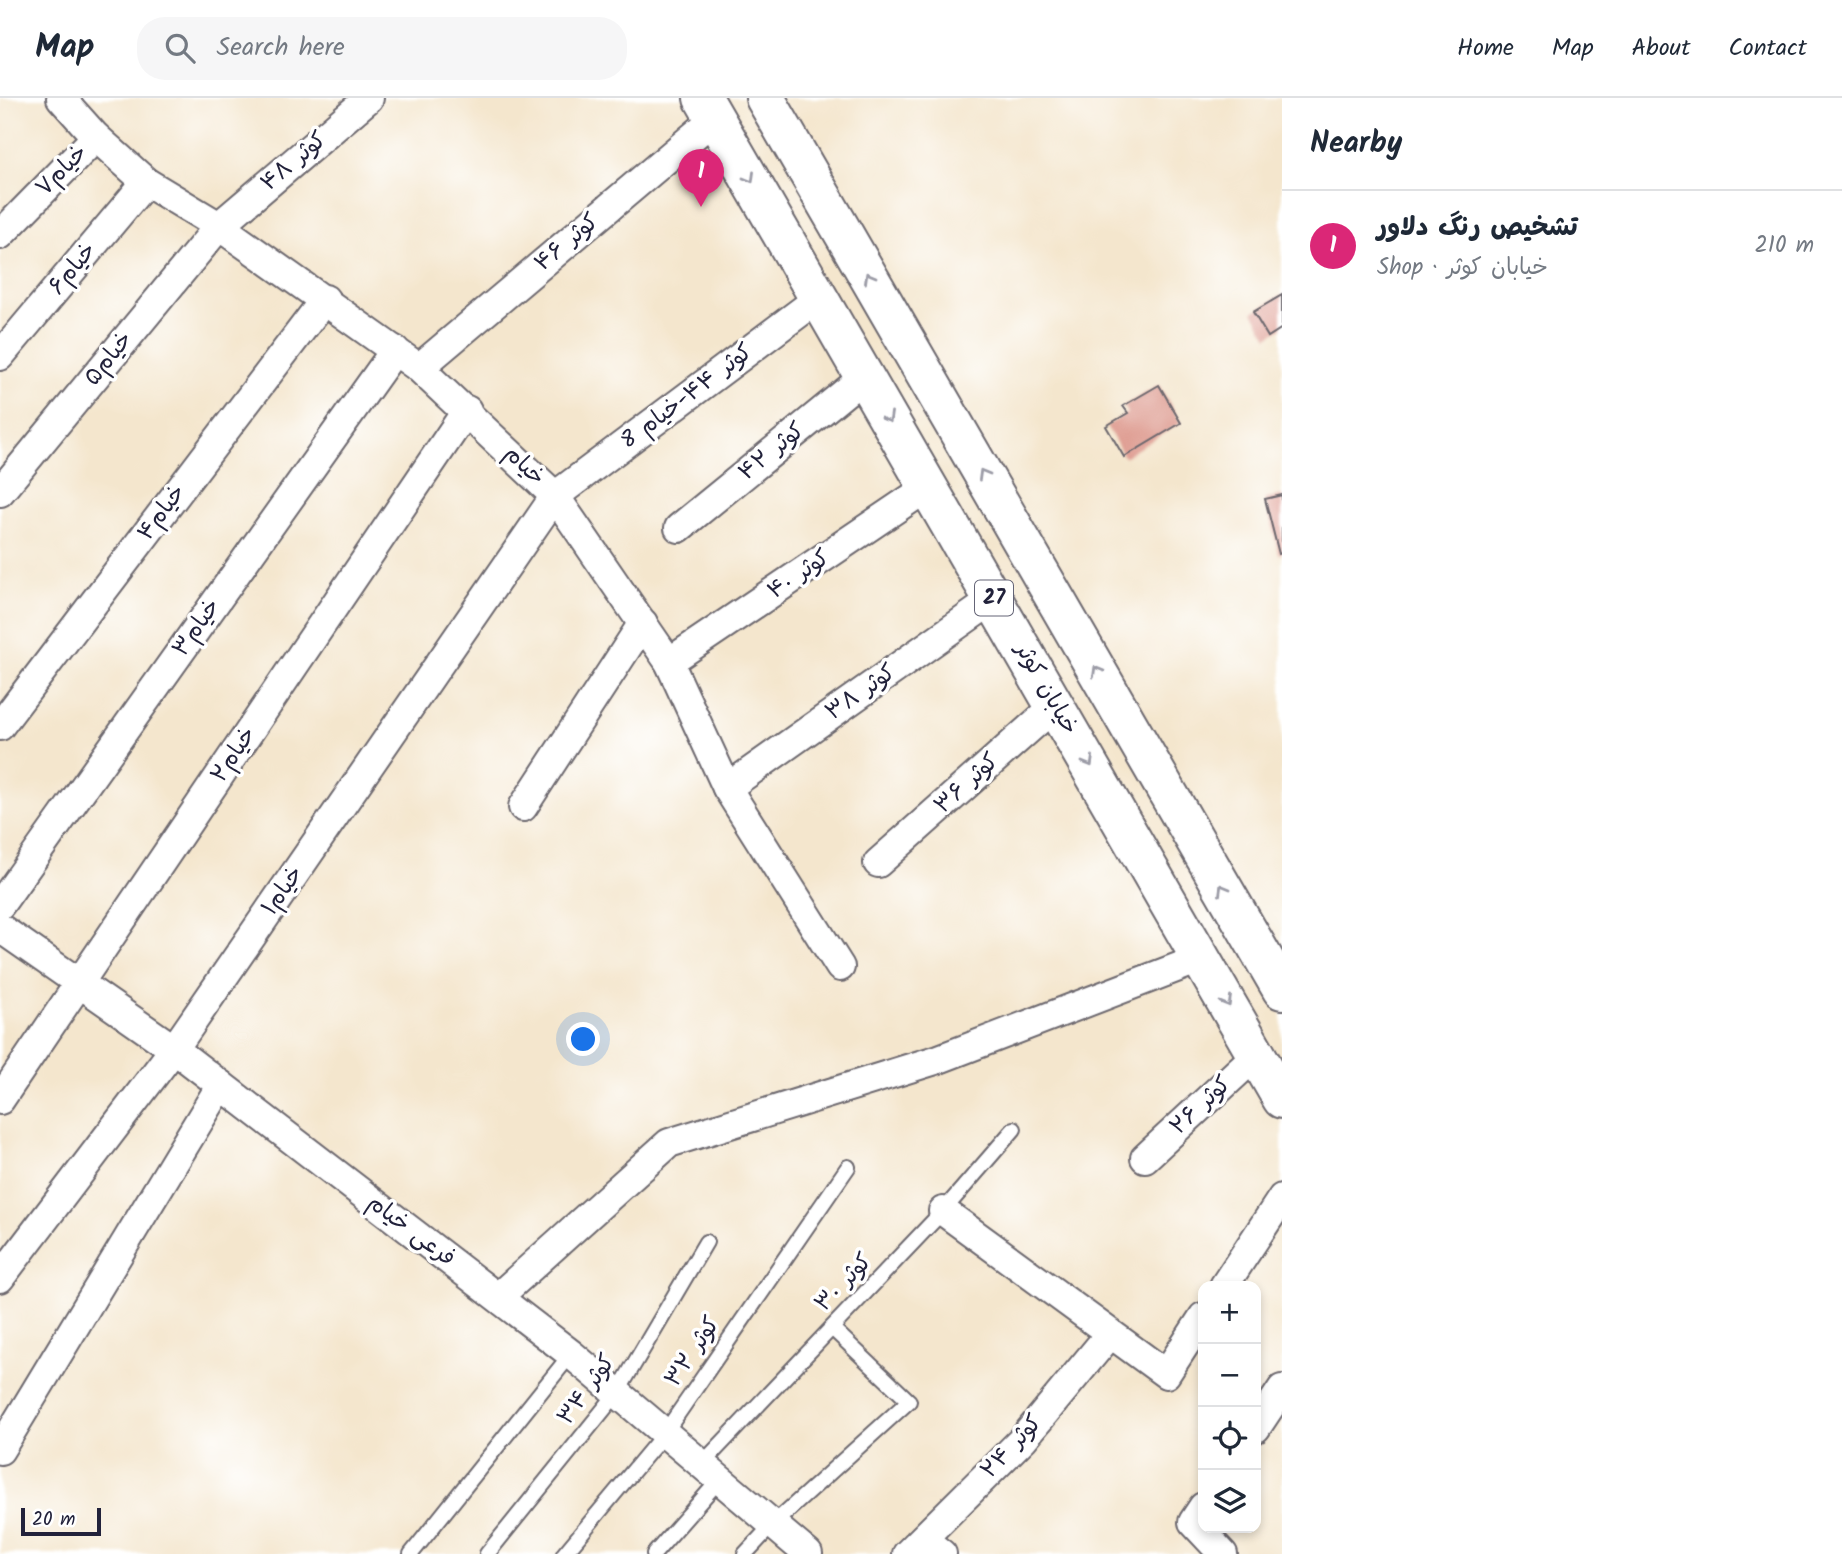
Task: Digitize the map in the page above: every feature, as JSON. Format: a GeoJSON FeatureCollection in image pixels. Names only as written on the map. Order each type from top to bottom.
{"type":"FeatureCollection","features":[{"type":"Feature","properties":{"kind":"main road","name":"27"},"geometry":{"type":"LineString","coordinates":[[765,98],[1282,990]]}},
{"type":"Feature","properties":{"kind":"main road","name":"خیابان کوثر"},"geometry":{"type":"LineString","coordinates":[[709,108],[1282,1099]]}},
{"type":"Feature","properties":{"kind":"main road"},"geometry":{"type":"LineString","coordinates":[[1202,958],[1251,937]]}},
{"type":"Feature","properties":{"kind":"street","name":"کوثر ۴۸"},"geometry":{"type":"LineString","coordinates":[[219,226],[369,98]]}},
{"type":"Feature","properties":{"kind":"street","name":"خیام"},"geometry":{"type":"LineString","coordinates":[[63,99],[96,137],[146,182],[219,226],[419,368],[467,410],[555,496],[669,662],[727,788],[840,967]]}},
{"type":"Feature","properties":{"kind":"street","name":"کوثر ۴۶"},"geometry":{"type":"LineString","coordinates":[[419,368],[709,108]]}},
{"type":"Feature","properties":{"kind":"street","name":"خیام۷"},"geometry":{"type":"LineString","coordinates":[[0,235],[96,137]]}},
{"type":"Feature","properties":{"kind":"street","name":"خیام۶"},"geometry":{"type":"LineString","coordinates":[[0,356],[146,182]]}},
{"type":"Feature","properties":{"kind":"street","name":"خیام۵"},"geometry":{"type":"LineString","coordinates":[[0,492],[219,226]]}},
{"type":"Feature","properties":{"kind":"street","name":"کوثر ۴۴-خیام 8"},"geometry":{"type":"LineString","coordinates":[[555,496],[819,298]]}},
{"type":"Feature","properties":{"kind":"street","name":"خیام۴"},"geometry":{"type":"LineString","coordinates":[[0,726],[325,299]]}},
{"type":"Feature","properties":{"kind":"street","name":"خیام۳"},"geometry":{"type":"LineString","coordinates":[[0,905],[395,351]]}},
{"type":"Feature","properties":{"kind":"street","name":"کوثر ۴۲"},"geometry":{"type":"LineString","coordinates":[[680,528],[864,377]]}},
{"type":"Feature","properties":{"kind":"street","name":"خیام۲"},"geometry":{"type":"LineString","coordinates":[[0,1100],[467,410]]}},
{"type":"Feature","properties":{"kind":"street","name":"کوثر ۴۰"},"geometry":{"type":"LineString","coordinates":[[669,662],[928,487]]}},
{"type":"Feature","properties":{"kind":"street","name":"خیام۱"},"geometry":{"type":"LineString","coordinates":[[0,1278],[174,1049],[555,496]]}},
{"type":"Feature","properties":{"kind":"street","name":"کوثر ۳۸"},"geometry":{"type":"LineString","coordinates":[[727,788],[994,598]]}},
{"type":"Feature","properties":{"kind":"street"},"geometry":{"type":"LineString","coordinates":[[523,807],[643,623]]}},
{"type":"Feature","properties":{"kind":"street","name":"کوثر ۳۶"},"geometry":{"type":"LineString","coordinates":[[878,863],[1056,705]]}},
{"type":"Feature","properties":{"kind":"street","name":"فرعی خیام"},"geometry":{"type":"LineString","coordinates":[[0,928],[174,1049],[498,1297],[617,1392],[808,1554]]}},
{"type":"Feature","properties":{"kind":"street"},"geometry":{"type":"LineString","coordinates":[[498,1297],[669,1143],[939,1059],[1202,958]]}},
{"type":"Feature","properties":{"kind":"street","name":"کوثر ۲۶"},"geometry":{"type":"LineString","coordinates":[[1144,1158],[1257,1054]]}},
{"type":"Feature","properties":{"kind":"street"},"geometry":{"type":"LineString","coordinates":[[0,1450],[221,1085]]}},
{"type":"Feature","properties":{"kind":"street"},"geometry":{"type":"LineString","coordinates":[[1227,1281],[1282,1198]]}},
{"type":"Feature","properties":{"kind":"street"},"geometry":{"type":"LineString","coordinates":[[943,1211],[1166,1374],[1198,1325]]}},
{"type":"Feature","properties":{"kind":"street","name":"کوثر ۲۴"},"geometry":{"type":"LineString","coordinates":[[924,1549],[1023,1439],[1110,1334]]}},
{"type":"Feature","properties":{"kind":"street"},"geometry":{"type":"LineString","coordinates":[[1261,1420],[1282,1389]]}},
{"type":"Feature","properties":{"kind":"street"},"geometry":{"type":"LineString","coordinates":[[1203,1533],[1223,1554]]}},
{"type":"Feature","properties":{"kind":"lane","name":"کوثر ۳۰"},"geometry":{"type":"LineString","coordinates":[[654,1554],[711,1471],[832,1328],[943,1211],[1014,1129]]}},
{"type":"Feature","properties":{"kind":"lane","name":"کوثر ۳۲"},"geometry":{"type":"LineString","coordinates":[[564,1554],[664,1434],[848,1167]]}},
{"type":"Feature","properties":{"kind":"lane","name":"کوثر ۳۴"},"geometry":{"type":"LineString","coordinates":[[487,1554],[617,1392],[706,1242]]}},
{"type":"Feature","properties":{"kind":"lane"},"geometry":{"type":"LineString","coordinates":[[745,1554],[773,1524],[909,1401],[832,1328]]}},
{"type":"Feature","properties":{"kind":"lane"},"geometry":{"type":"LineString","coordinates":[[411,1554],[571,1354]]}},
{"type":"Feature","properties":{"kind":"building"},"geometry":{"type":"Polygon","coordinates":[[[1282,295],[1282,328],[1268,337],[1253,312],[1282,295]]]}},
{"type":"Feature","properties":{"kind":"building"},"geometry":{"type":"Polygon","coordinates":[[[1159,385],[1181,423],[1124,457],[1106,426],[1128,413],[1123,406],[1159,385]]]}},
{"type":"Feature","properties":{"kind":"building"},"geometry":{"type":"Polygon","coordinates":[[[1282,495],[1282,553],[1279,554],[1265,499],[1282,495]]]}},
{"type":"Feature","properties":{"kind":"place","name":"تشخیص رنگ دلاور"},"geometry":{"type":"Point","coordinates":[701,207]}}]}
